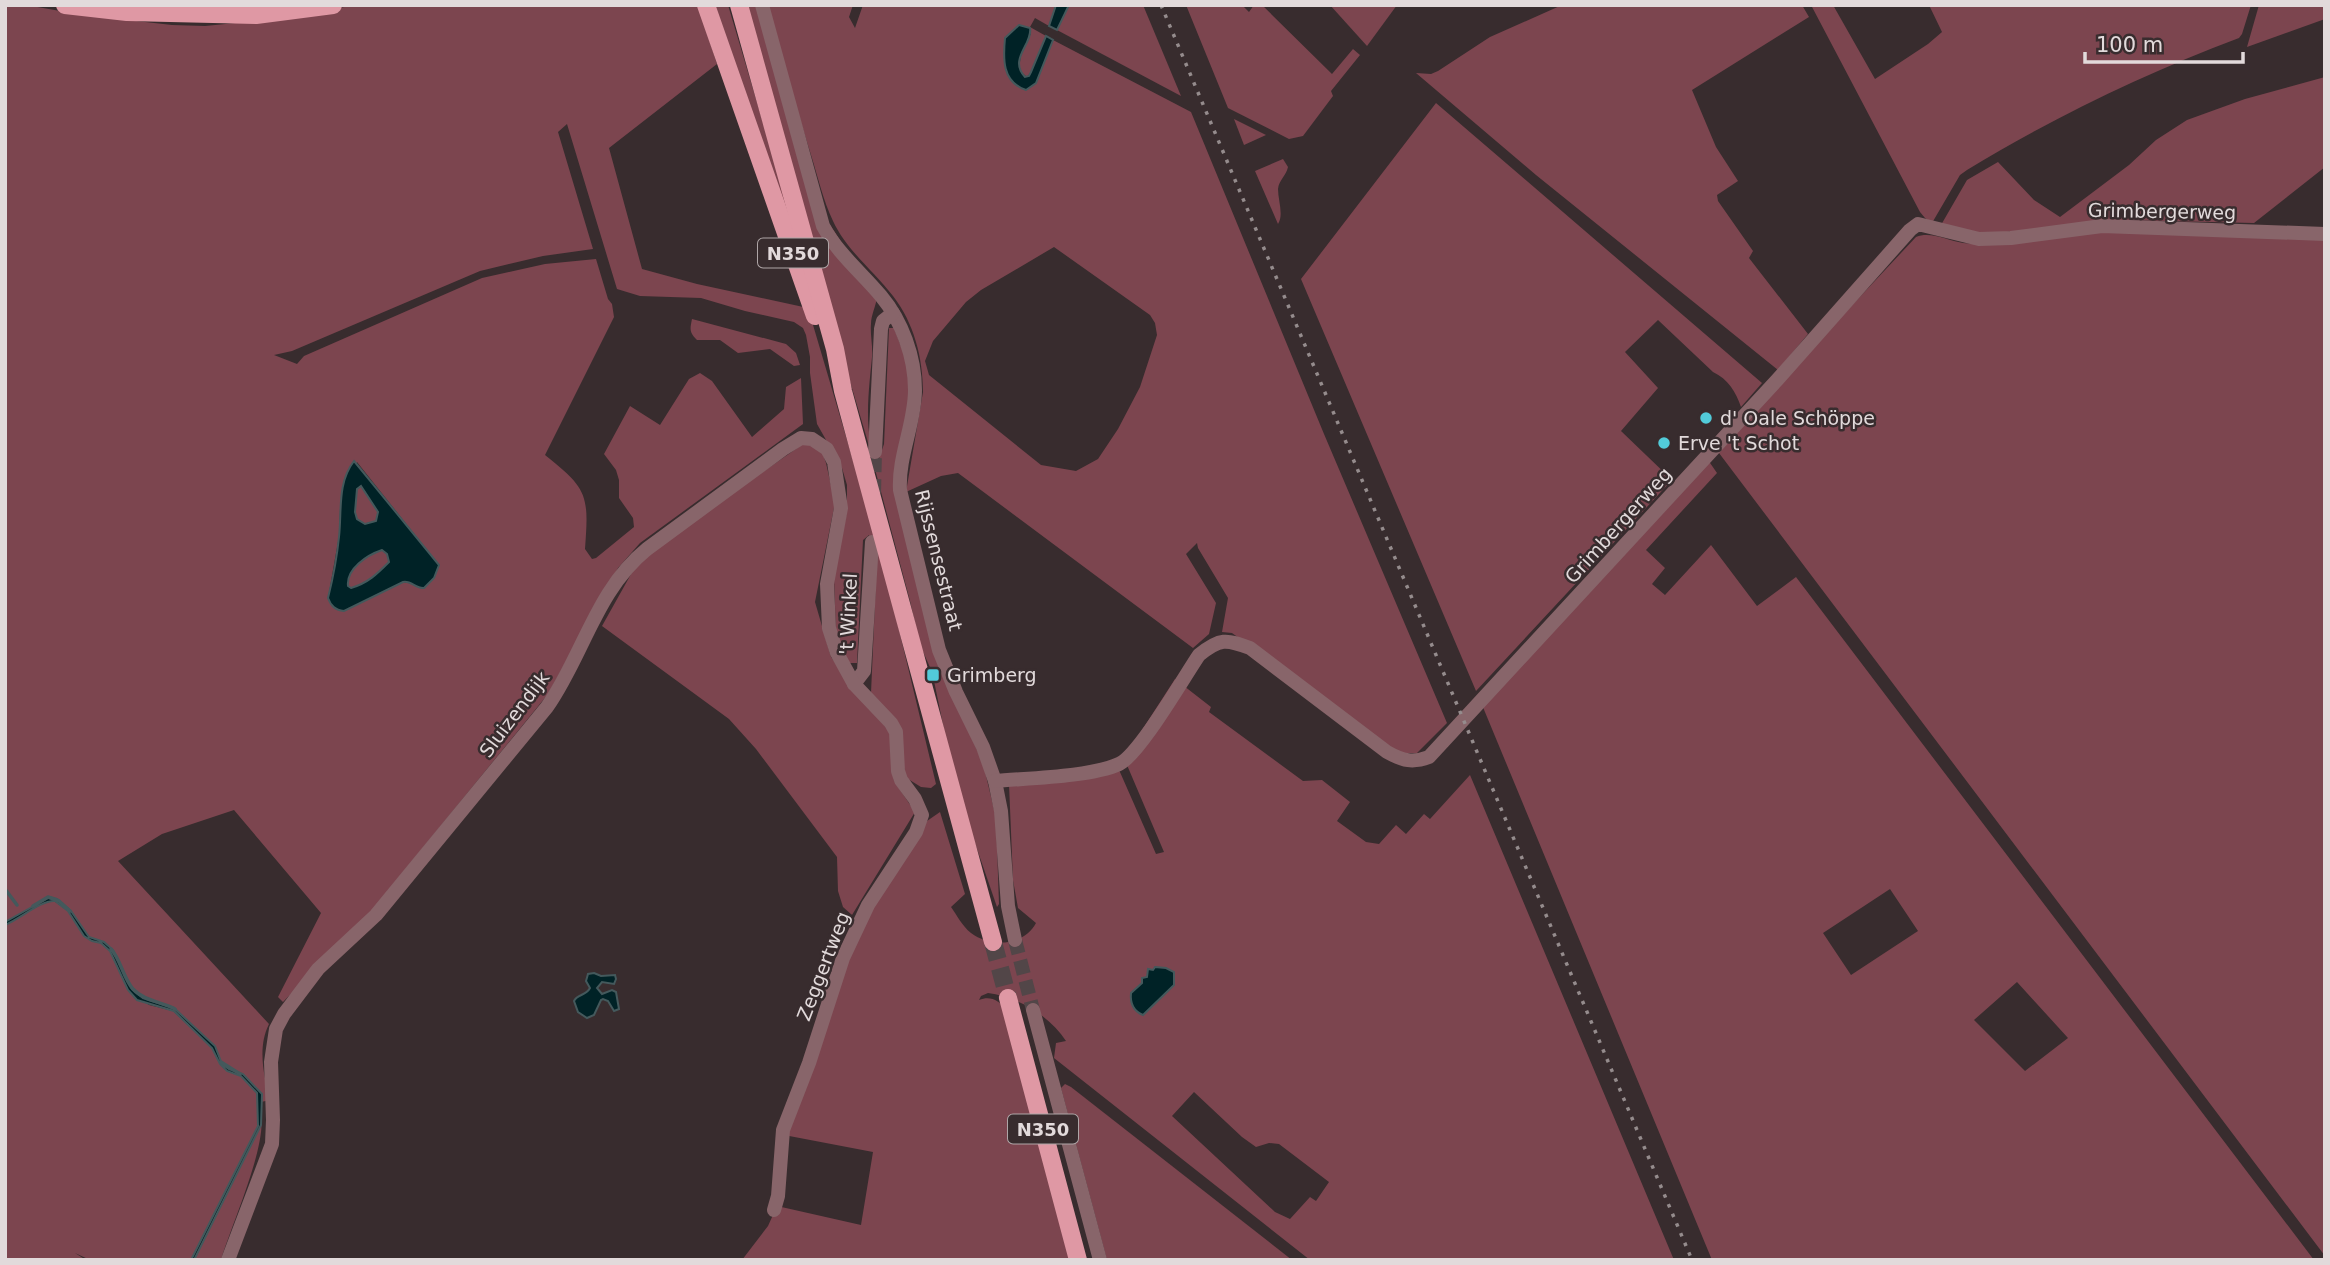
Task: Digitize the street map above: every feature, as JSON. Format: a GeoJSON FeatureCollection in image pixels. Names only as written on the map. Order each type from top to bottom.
{"type":"FeatureCollection","features":[{"type":"Feature","properties":{"kind":"main road"},"geometry":{"type":"LineString","coordinates":[[65,5],[127,12],[256,15],[333,5]]}},
{"type":"Feature","properties":{"kind":"main road"},"geometry":{"type":"LineString","coordinates":[[215,13],[261,5]]}},
{"type":"Feature","properties":{"kind":"main road","name":"N350"},"geometry":{"type":"LineString","coordinates":[[706,5],[783,220],[830,362],[843,391]]}},
{"type":"Feature","properties":{"kind":"main road","name":"N350"},"geometry":{"type":"LineString","coordinates":[[739,5],[835,349],[843,391],[993,942]]}},
{"type":"Feature","properties":{"kind":"main road","name":"N350"},"geometry":{"type":"LineString","coordinates":[[1008,998],[1078,1260]]}},
{"type":"Feature","properties":{"kind":"street","name":"Rijssensestraat"},"geometry":{"type":"LineString","coordinates":[[762,5],[823,226],[840,253],[881,296],[893,313],[910,352],[915,382],[912,422],[900,474],[902,505],[939,650],[983,747],[995,781],[1001,811],[1008,906],[1015,940]]}},
{"type":"Feature","properties":{"kind":"street","name":"Grimbergerweg"},"geometry":{"type":"LineString","coordinates":[[995,781],[1099,771],[1121,764],[1136,750],[1199,655],[1214,643],[1229,640],[1250,648],[1387,752],[1399,759],[1415,762],[1429,757],[1918,224],[1979,239],[2011,239],[2102,226],[2325,234]]}},
{"type":"Feature","properties":{"kind":"street"},"geometry":{"type":"LineString","coordinates":[[875,452],[881,329],[883,321],[893,313]]}},
{"type":"Feature","properties":{"kind":"street","name":"Sluizendijk"},"geometry":{"type":"LineString","coordinates":[[228,1260],[272,1144],[273,1045],[278,1024],[289,1007],[318,969],[376,915],[547,707],[566,678],[606,595],[626,568],[647,549],[801,438],[817,441],[827,449],[837,473],[841,508],[827,584],[827,616],[833,642],[854,684]]}},
{"type":"Feature","properties":{"kind":"street","name":"'t Winkel"},"geometry":{"type":"LineString","coordinates":[[854,684],[864,671],[872,542]]}},
{"type":"Feature","properties":{"kind":"street","name":"Zeggertweg"},"geometry":{"type":"LineString","coordinates":[[774,1210],[778,1196],[783,1130],[809,1063],[843,958],[858,921],[922,819],[918,804],[903,784],[898,771],[896,732],[891,723],[854,684]]}},
{"type":"Feature","properties":{"kind":"street"},"geometry":{"type":"LineString","coordinates":[[1032,1010],[1100,1260]]}},
{"type":"Feature","properties":{"kind":"shaded area"},"geometry":{"type":"Polygon","coordinates":[[[5,5],[26,5],[83,15],[172,25],[205,26],[285,18],[355,5],[698,5],[717,64],[609,148],[642,269],[808,308],[881,555],[936,784],[931,788],[921,787],[908,779],[902,753],[871,693],[877,557],[869,535],[863,540],[857,663],[848,663],[836,633],[834,578],[847,511],[847,485],[842,468],[817,424],[810,357],[803,328],[794,322],[701,298],[640,296],[617,289],[567,124],[558,132],[593,249],[543,256],[480,271],[292,351],[274,355],[297,364],[304,356],[482,278],[545,264],[596,259],[614,317],[545,455],[570,476],[583,494],[586,516],[585,549],[592,559],[634,527],[633,518],[619,498],[616,470],[604,454],[630,406],[660,425],[689,379],[700,373],[712,381],[752,437],[784,409],[786,387],[801,378],[803,424],[640,543],[618,568],[548,694],[373,909],[283,1002],[278,997],[321,913],[234,810],[162,834],[118,861],[269,1024],[262,1052],[270,1100],[261,1102],[262,1094],[243,1074],[222,1064],[214,1045],[174,1008],[143,998],[132,989],[113,950],[89,937],[71,911],[57,899],[50,897],[5,922],[5,5]],[[357,462],[340,509],[339,536],[328,598],[344,611],[403,582],[413,584],[439,565],[357,462]]]}},
{"type":"Feature","properties":{"kind":"shaded area"},"geometry":{"type":"Polygon","coordinates":[[[712,5],[728,5],[836,368],[712,5]]]}},
{"type":"Feature","properties":{"kind":"shaded area"},"geometry":{"type":"Polygon","coordinates":[[[747,5],[757,5],[808,191],[877,297],[871,321],[868,425],[873,450],[879,459],[884,444],[889,328],[894,328],[904,354],[910,381],[910,406],[897,456],[941,671],[933,674],[920,645],[867,439],[813,256],[747,5]]]}},
{"type":"Feature","properties":{"kind":"shaded area"},"geometry":{"type":"Polygon","coordinates":[[[767,5],[853,5],[849,17],[855,28],[863,5],[1056,5],[1049,26],[1035,18],[1030,27],[1046,36],[1027,77],[1020,71],[1020,61],[1031,34],[1019,25],[1018,86],[1026,90],[1036,83],[1053,40],[1191,112],[1447,723],[1417,753],[1393,750],[1232,633],[1222,632],[1228,598],[1197,543],[1186,554],[1216,603],[1209,634],[1193,648],[958,473],[941,476],[906,492],[923,392],[916,341],[900,306],[845,242],[833,221],[799,118],[767,5]],[[1054,247],[981,290],[966,302],[933,341],[925,361],[929,375],[1041,465],[1076,471],[1098,459],[1118,429],[1140,387],[1157,335],[1150,315],[1054,247]]]}},
{"type":"Feature","properties":{"kind":"shaded area"},"geometry":{"type":"Polygon","coordinates":[[[1069,5],[1143,5],[1181,96],[1057,30],[1069,5]]]}},
{"type":"Feature","properties":{"kind":"shaded area"},"geometry":{"type":"Polygon","coordinates":[[[1186,5],[1242,5],[1249,12],[1254,5],[1262,5],[1332,74],[1353,49],[1360,55],[1331,91],[1333,96],[1303,136],[1289,139],[1228,108],[1186,5]]]}},
{"type":"Feature","properties":{"kind":"shaded area"},"geometry":{"type":"Polygon","coordinates":[[[1330,5],[1397,5],[1367,46],[1330,5]]]}},
{"type":"Feature","properties":{"kind":"shaded area"},"geometry":{"type":"Polygon","coordinates":[[[1562,5],[1802,5],[1809,17],[1692,90],[1716,147],[1738,181],[1717,195],[1718,201],[1753,251],[1749,258],[1808,334],[1778,370],[1536,175],[1416,73],[1431,74],[1438,71],[1490,37],[1562,5]]]}},
{"type":"Feature","properties":{"kind":"shaded area"},"geometry":{"type":"Polygon","coordinates":[[[1811,5],[1833,5],[1875,79],[1942,32],[1929,5],[2251,5],[2239,38],[2100,98],[1967,170],[1960,175],[1932,223],[1920,212],[1811,5]]]}},
{"type":"Feature","properties":{"kind":"shaded area"},"geometry":{"type":"Polygon","coordinates":[[[2259,5],[2325,5],[2325,19],[2247,47],[2259,5]]]}},
{"type":"Feature","properties":{"kind":"shaded area"},"geometry":{"type":"Polygon","coordinates":[[[2325,77],[2325,167],[2254,223],[2123,220],[1987,234],[1941,225],[1967,180],[1998,162],[2034,200],[2060,217],[2129,165],[2156,140],[2187,120],[2245,99],[2325,77]]]}},
{"type":"Feature","properties":{"kind":"shaded area"},"geometry":{"type":"Polygon","coordinates":[[[1436,103],[1762,383],[1741,407],[1727,382],[1658,320],[1625,352],[1658,388],[1621,431],[1672,480],[1476,691],[1301,279],[1436,103]]]}},
{"type":"Feature","properties":{"kind":"shaded area"},"geometry":{"type":"Polygon","coordinates":[[[1234,119],[1266,135],[1244,145],[1234,119]]]}},
{"type":"Feature","properties":{"kind":"shaded area"},"geometry":{"type":"Polygon","coordinates":[[[1283,159],[1288,167],[1278,189],[1281,212],[1278,224],[1255,171],[1283,159]]]}},
{"type":"Feature","properties":{"kind":"shaded area"},"geometry":{"type":"Polygon","coordinates":[[[2093,231],[2325,238],[2325,1256],[1719,453],[1720,446],[1916,237],[1928,235],[1963,243],[1996,244],[2093,231]]]}},
{"type":"Feature","properties":{"kind":"shaded area"},"geometry":{"type":"Polygon","coordinates":[[[692,319],[786,344],[796,353],[800,365],[794,366],[770,349],[738,353],[720,340],[697,340],[691,330],[692,319]]]}},
{"type":"Feature","properties":{"kind":"shaded area"},"geometry":{"type":"Polygon","coordinates":[[[806,442],[821,449],[835,503],[815,602],[831,657],[890,732],[894,781],[915,812],[852,915],[843,907],[838,891],[837,857],[756,749],[729,719],[602,626],[635,567],[667,538],[806,442]]]}},
{"type":"Feature","properties":{"kind":"shaded area"},"geometry":{"type":"Polygon","coordinates":[[[1708,460],[1717,473],[1646,550],[1665,568],[1652,584],[1665,595],[1711,545],[1757,606],[1796,577],[2314,1260],[1712,1260],[1480,700],[1708,460]],[[1890,889],[1823,933],[1851,975],[1918,931],[1890,889]],[[2017,982],[1974,1020],[2025,1071],[2068,1038],[2017,982]]]}},
{"type":"Feature","properties":{"kind":"shaded area"},"geometry":{"type":"Polygon","coordinates":[[[361,486],[378,512],[376,521],[366,524],[357,519],[355,512],[357,489],[361,486]]]}},
{"type":"Feature","properties":{"kind":"shaded area"},"geometry":{"type":"Polygon","coordinates":[[[382,550],[387,554],[389,562],[367,581],[351,588],[348,586],[354,568],[370,555],[382,550]]]}},
{"type":"Feature","properties":{"kind":"shaded area"},"geometry":{"type":"Polygon","coordinates":[[[942,673],[983,763],[996,818],[997,907],[967,820],[947,744],[933,676],[942,673]]]}},
{"type":"Feature","properties":{"kind":"shaded area"},"geometry":{"type":"Polygon","coordinates":[[[1175,679],[1211,707],[1209,712],[1303,781],[1322,780],[1350,802],[1337,821],[1366,842],[1379,844],[1396,825],[1406,834],[1424,814],[1430,819],[1470,775],[1674,1260],[1310,1260],[1054,1058],[1056,1043],[1066,1041],[1042,1016],[1022,1003],[988,993],[979,1000],[998,1001],[1008,1009],[1070,1260],[742,1260],[768,1226],[777,1206],[861,1225],[873,1152],[784,1135],[865,915],[927,821],[940,812],[965,894],[951,907],[962,924],[971,933],[988,941],[1015,940],[1031,931],[1036,923],[1018,908],[1013,880],[1009,784],[1116,763],[1156,854],[1164,852],[1124,758],[1175,679]],[[1194,1092],[1172,1116],[1275,1212],[1290,1219],[1310,1197],[1316,1201],[1329,1182],[1279,1144],[1269,1143],[1256,1147],[1194,1092]]]}},
{"type":"Feature","properties":{"kind":"shaded area"},"geometry":{"type":"Polygon","coordinates":[[[51,899],[68,911],[84,936],[101,943],[110,951],[128,990],[149,1005],[173,1011],[212,1048],[227,1071],[241,1076],[257,1093],[258,1126],[191,1260],[90,1260],[75,1253],[86,1260],[5,1260],[5,925],[51,899]]]}},
{"type":"Feature","properties":{"kind":"shaded area"},"geometry":{"type":"Polygon","coordinates":[[[1065,1084],[1292,1260],[1107,1260],[1061,1088],[1065,1084]]]}},
{"type":"Feature","properties":{"kind":"shaded area"},"geometry":{"type":"Polygon","coordinates":[[[261,1125],[254,1165],[221,1260],[194,1260],[261,1125]]]}},
{"type":"Feature","properties":{"kind":"water"},"geometry":{"type":"Polygon","coordinates":[[[1056,5],[1069,5],[1057,30],[1049,26],[1056,5]]]}},
{"type":"Feature","properties":{"kind":"water"},"geometry":{"type":"Polygon","coordinates":[[[1019,25],[1030,28],[1019,64],[1025,77],[1029,76],[1046,36],[1053,40],[1036,83],[1026,90],[1008,76],[1004,62],[1005,38],[1019,25]]]}},
{"type":"Feature","properties":{"kind":"water"},"geometry":{"type":"Polygon","coordinates":[[[354,461],[439,565],[434,578],[424,588],[403,582],[344,611],[334,607],[328,598],[338,545],[341,498],[354,461]],[[361,486],[357,489],[355,512],[357,519],[365,524],[376,521],[378,512],[361,486]],[[382,550],[370,555],[354,568],[348,586],[351,588],[367,581],[389,562],[387,554],[382,550]]]}},
{"type":"Feature","properties":{"kind":"water"},"geometry":{"type":"Polygon","coordinates":[[[50,897],[57,899],[71,911],[89,937],[104,942],[113,950],[132,989],[143,998],[174,1008],[215,1046],[222,1064],[243,1074],[262,1094],[261,1125],[194,1260],[191,1260],[258,1126],[257,1093],[241,1076],[227,1071],[220,1064],[212,1048],[174,1011],[137,1000],[128,990],[110,951],[101,943],[84,936],[68,911],[55,901],[43,903],[5,925],[5,922],[50,897]]]}},
{"type":"Feature","properties":{"kind":"water"},"geometry":{"type":"Polygon","coordinates":[[[1155,967],[1174,972],[1174,985],[1143,1015],[1133,1006],[1131,993],[1142,983],[1142,978],[1147,977],[1148,969],[1153,970],[1155,967]]]}},
{"type":"Feature","properties":{"kind":"water"},"geometry":{"type":"Polygon","coordinates":[[[588,974],[601,976],[615,975],[614,984],[602,982],[597,988],[602,994],[612,990],[616,992],[619,1009],[614,1011],[608,1001],[603,999],[594,1015],[587,1018],[578,1012],[574,1001],[588,991],[588,974]]]}},
{"type":"Feature","properties":{"kind":"waterway"},"geometry":{"type":"LineString","coordinates":[[5,889],[17,905]]}},
{"type":"Feature","properties":{"kind":"waterway"},"geometry":{"type":"LineString","coordinates":[[33,906],[48,897],[59,901],[70,911]]}},
{"type":"Feature","properties":{"kind":"waterway"},"geometry":{"type":"LineString","coordinates":[[111,949],[137,993],[175,1009]]}},
{"type":"Feature","properties":{"kind":"waterway"},"geometry":{"type":"LineString","coordinates":[[221,1062],[240,1074]]}},
{"type":"Feature","properties":{"kind":"tunnel"},"geometry":{"type":"LineString","coordinates":[[874,493],[875,452]]}},
{"type":"Feature","properties":{"kind":"tunnel"},"geometry":{"type":"LineString","coordinates":[[1015,940],[1033,1010]]}},
{"type":"Feature","properties":{"kind":"tunnel"},"geometry":{"type":"LineString","coordinates":[[993,942],[1008,998]]}},
{"type":"Feature","properties":{"kind":"railway"},"geometry":{"type":"LineString","coordinates":[[1161,5],[1692,1260]]}},
{"type":"Feature","properties":{"kind":"place","name":"d' Oale Schöppe"},"geometry":{"type":"Point","coordinates":[1706,418]}},
{"type":"Feature","properties":{"kind":"place","name":"Erve 't Schot"},"geometry":{"type":"Point","coordinates":[1664,443]}},
{"type":"Feature","properties":{"kind":"place","name":"Grimberg"},"geometry":{"type":"Point","coordinates":[933,675]}}]}
